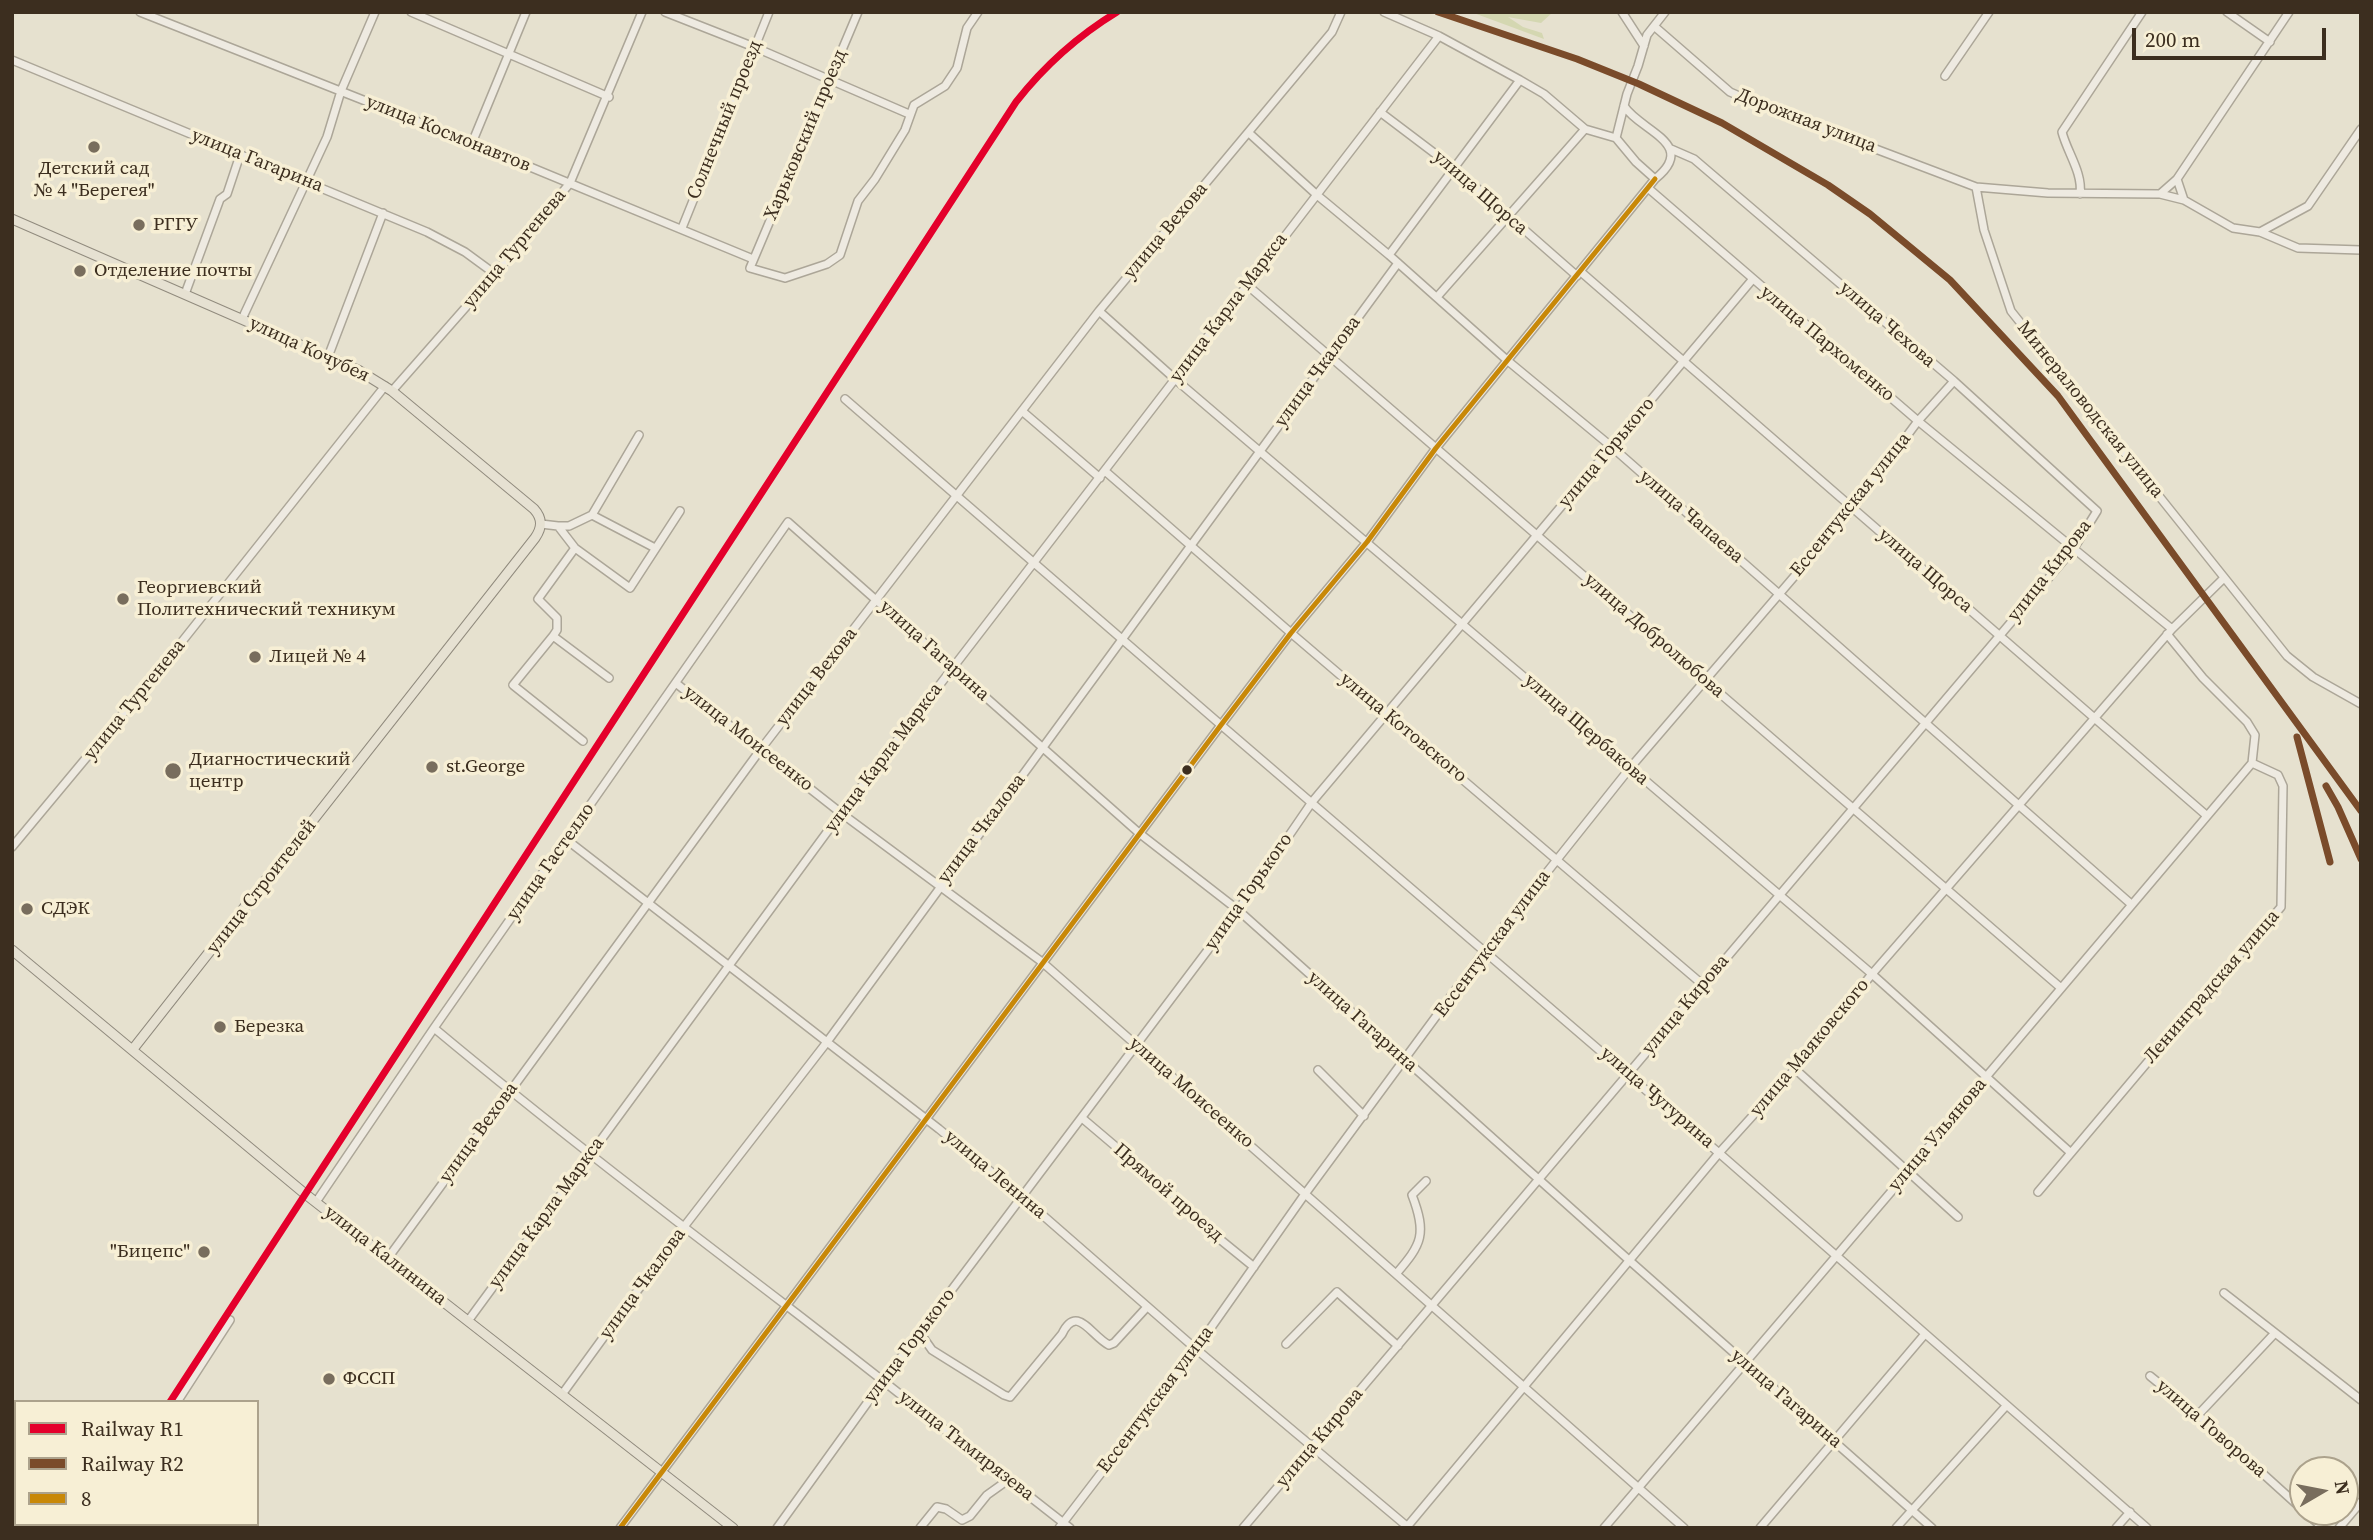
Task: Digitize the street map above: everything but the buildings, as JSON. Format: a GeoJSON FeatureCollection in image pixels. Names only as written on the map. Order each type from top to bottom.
{"type":"FeatureCollection","features":[{"type":"Feature","properties":{"kind":"main road","name":"улица Кочубея"},"geometry":{"type":"LineString","coordinates":[[12,219],[358,370],[389,389],[534,509],[540,515],[541,524]]}},
{"type":"Feature","properties":{"kind":"main road","name":"улица Строителей"},"geometry":{"type":"LineString","coordinates":[[133,1049],[535,538],[541,524]]}},
{"type":"Feature","properties":{"kind":"main road","name":"улица Калинина"},"geometry":{"type":"LineString","coordinates":[[12,950],[316,1202],[733,1528]]}},
{"type":"Feature","properties":{"kind":"street","name":"улица Космонавтов"},"geometry":{"type":"LineString","coordinates":[[141,12],[472,143],[753,259]]}},
{"type":"Feature","properties":{"kind":"street"},"geometry":{"type":"LineString","coordinates":[[242,318],[327,137],[341,91],[375,12]]}},
{"type":"Feature","properties":{"kind":"street"},"geometry":{"type":"LineString","coordinates":[[411,12],[608,97]]}},
{"type":"Feature","properties":{"kind":"street"},"geometry":{"type":"LineString","coordinates":[[472,143],[526,12]]}},
{"type":"Feature","properties":{"kind":"street","name":"улица Тургенева"},"geometry":{"type":"LineString","coordinates":[[12,847],[389,389],[495,274],[570,183],[642,12]]}},
{"type":"Feature","properties":{"kind":"street"},"geometry":{"type":"LineString","coordinates":[[666,12],[909,114]]}},
{"type":"Feature","properties":{"kind":"street"},"geometry":{"type":"LineString","coordinates":[[688,21],[692,12]]}},
{"type":"Feature","properties":{"kind":"street","name":"Солнечный проезд"},"geometry":{"type":"LineString","coordinates":[[682,228],[769,12]]}},
{"type":"Feature","properties":{"kind":"street","name":"Харьковский проезд"},"geometry":{"type":"LineString","coordinates":[[753,259],[858,12]]}},
{"type":"Feature","properties":{"kind":"street"},"geometry":{"type":"LineString","coordinates":[[753,259],[750,268],[785,278],[827,264],[840,255],[858,201],[905,130],[914,104],[946,86],[957,68],[967,28],[978,12]]}},
{"type":"Feature","properties":{"kind":"street","name":"улица Вехова"},"geometry":{"type":"LineString","coordinates":[[388,1258],[761,749],[1099,311],[1332,32],[1341,12]]}},
{"type":"Feature","properties":{"kind":"street"},"geometry":{"type":"LineString","coordinates":[[1384,12],[1439,36],[1520,80],[1544,94],[1585,129],[1616,138],[1636,162],[1656,179]]}},
{"type":"Feature","properties":{"kind":"street"},"geometry":{"type":"LineString","coordinates":[[1622,12],[1644,46]]}},
{"type":"Feature","properties":{"kind":"street"},"geometry":{"type":"LineString","coordinates":[[1616,138],[1647,35],[1663,12]]}},
{"type":"Feature","properties":{"kind":"street"},"geometry":{"type":"LineString","coordinates":[[1945,76],[1989,12]]}},
{"type":"Feature","properties":{"kind":"street"},"geometry":{"type":"LineString","coordinates":[[2080,194],[2081,185],[2062,132],[2141,12]]}},
{"type":"Feature","properties":{"kind":"street"},"geometry":{"type":"LineString","coordinates":[[2227,12],[2270,42]]}},
{"type":"Feature","properties":{"kind":"street"},"geometry":{"type":"LineString","coordinates":[[2160,194],[2177,179],[2289,12]]}},
{"type":"Feature","properties":{"kind":"street","name":"Дорожная улица"},"geometry":{"type":"LineString","coordinates":[[1656,24],[1730,92],[1976,187],[2049,193],[2160,194],[2184,200],[2233,228],[2260,232],[2298,248],[2361,250]]}},
{"type":"Feature","properties":{"kind":"street","name":"улица Карла Маркса"},"geometry":{"type":"LineString","coordinates":[[468,1321],[841,813],[1439,36]]}},
{"type":"Feature","properties":{"kind":"street","name":"улица Гагарина"},"geometry":{"type":"LineString","coordinates":[[12,60],[427,232],[465,252],[495,274]]}},
{"type":"Feature","properties":{"kind":"street"},"geometry":{"type":"LineString","coordinates":[[1389,255],[1520,80]]}},
{"type":"Feature","properties":{"kind":"street","name":"улица Чехова"},"geometry":{"type":"LineString","coordinates":[[1624,106],[1630,116],[1663,139],[1671,149],[1694,159],[1954,381],[2097,510]]}},
{"type":"Feature","properties":{"kind":"street","name":"улица Щорса"},"geometry":{"type":"LineString","coordinates":[[1380,112],[1454,168],[1509,217],[1684,361],[2206,815]]}},
{"type":"Feature","properties":{"kind":"street"},"geometry":{"type":"LineString","coordinates":[[1437,297],[1585,129]]}},
{"type":"Feature","properties":{"kind":"street"},"geometry":{"type":"LineString","coordinates":[[2260,232],[2308,206],[2361,129]]}},
{"type":"Feature","properties":{"kind":"street","name":"улица Чапаева"},"geometry":{"type":"LineString","coordinates":[[1249,133],[1508,361],[1612,447],[2131,904]]}},
{"type":"Feature","properties":{"kind":"street"},"geometry":{"type":"LineString","coordinates":[[620,1528],[1221,725],[1367,542],[1436,448],[1668,166],[1671,149]]}},
{"type":"Feature","properties":{"kind":"street"},"geometry":{"type":"LineString","coordinates":[[185,294],[220,199],[227,194],[240,155]]}},
{"type":"Feature","properties":{"kind":"street"},"geometry":{"type":"LineString","coordinates":[[2177,179],[2184,200]]}},
{"type":"Feature","properties":{"kind":"street","name":"Минераловодская улица"},"geometry":{"type":"LineString","coordinates":[[1976,187],[1984,230],[2011,311],[2287,656],[2313,677],[2361,704]]}},
{"type":"Feature","properties":{"kind":"street","name":"улица Пархоменко"},"geometry":{"type":"LineString","coordinates":[[1648,188],[1752,280],[1918,421],[2074,548],[2169,631],[2203,678],[2247,722],[2255,735],[2252,763]]}},
{"type":"Feature","properties":{"kind":"street"},"geometry":{"type":"LineString","coordinates":[[328,356],[383,213]]}},
{"type":"Feature","properties":{"kind":"street","name":"улица Чкалова"},"geometry":{"type":"LineString","coordinates":[[563,1394],[683,1228],[827,1042],[1398,263]]}},
{"type":"Feature","properties":{"kind":"street","name":"улица Горького"},"geometry":{"type":"LineString","coordinates":[[777,1528],[883,1381],[1238,910],[1312,802],[1752,280]]}},
{"type":"Feature","properties":{"kind":"street","name":"улица Добролюбова"},"geometry":{"type":"LineString","coordinates":[[1246,284],[2061,988]]}},
{"type":"Feature","properties":{"kind":"street","name":"улица Щербакова"},"geometry":{"type":"LineString","coordinates":[[1099,311],[1175,379],[1872,974],[2071,1153]]}},
{"type":"Feature","properties":{"kind":"street","name":"Ессентукская улица"},"geometry":{"type":"LineString","coordinates":[[1064,1526],[1196,1349],[1305,1194],[1485,950],[1630,768],[1853,508],[1918,421],[1954,381]]}},
{"type":"Feature","properties":{"kind":"street","name":"улица Чугурина"},"geometry":{"type":"LineString","coordinates":[[845,399],[1720,1153],[2147,1528]]}},
{"type":"Feature","properties":{"kind":"street","name":"улица Котовского"},"geometry":{"type":"LineString","coordinates":[[1022,411],[1191,545],[1291,634],[1702,984]]}},
{"type":"Feature","properties":{"kind":"street"},"geometry":{"type":"LineString","coordinates":[[541,524],[569,526],[592,515],[639,435]]}},
{"type":"Feature","properties":{"kind":"street","name":"улица Кирова"},"geometry":{"type":"LineString","coordinates":[[1243,1528],[2074,548],[2097,510]]}},
{"type":"Feature","properties":{"kind":"street"},"geometry":{"type":"LineString","coordinates":[[558,526],[575,548],[630,588],[680,511]]}},
{"type":"Feature","properties":{"kind":"street"},"geometry":{"type":"LineString","coordinates":[[592,515],[655,548]]}},
{"type":"Feature","properties":{"kind":"street","name":"улица Гагарина"},"geometry":{"type":"LineString","coordinates":[[788,522],[1139,833],[1238,910],[1538,1180],[1932,1528]]}},
{"type":"Feature","properties":{"kind":"street","name":"улица Гастелло"},"geometry":{"type":"LineString","coordinates":[[316,1202],[434,1028],[788,522]]}},
{"type":"Feature","properties":{"kind":"street"},"geometry":{"type":"LineString","coordinates":[[575,548],[538,599],[557,618],[557,630],[513,685],[583,741]]}},
{"type":"Feature","properties":{"kind":"street","name":"улица Маяковского"},"geometry":{"type":"LineString","coordinates":[[1408,1527],[1720,1153],[1795,1069],[1872,974],[2018,804],[2169,631],[2224,578]]}},
{"type":"Feature","properties":{"kind":"street"},"geometry":{"type":"LineString","coordinates":[[553,636],[609,678]]}},
{"type":"Feature","properties":{"kind":"street","name":"улица Моисеенко"},"geometry":{"type":"LineString","coordinates":[[677,684],[841,813],[1042,962],[1684,1528]]}},
{"type":"Feature","properties":{"kind":"street","name":"улица Ульянова"},"geometry":{"type":"LineString","coordinates":[[1604,1528],[2252,763]]}},
{"type":"Feature","properties":{"kind":"street","name":"Ленинградская улица"},"geometry":{"type":"LineString","coordinates":[[2038,1192],[2281,907],[2283,786],[2278,775],[2252,763]]}},
{"type":"Feature","properties":{"kind":"street","name":"улица Ленина"},"geometry":{"type":"LineString","coordinates":[[567,839],[927,1119],[1408,1527]]}},
{"type":"Feature","properties":{"kind":"street","name":"улица Тимирязева"},"geometry":{"type":"LineString","coordinates":[[434,1028],[509,1091],[883,1381],[1064,1526]]}},
{"type":"Feature","properties":{"kind":"street"},"geometry":{"type":"LineString","coordinates":[[1318,1069],[1364,1116]]}},
{"type":"Feature","properties":{"kind":"street"},"geometry":{"type":"LineString","coordinates":[[1795,1069],[1958,1217]]}},
{"type":"Feature","properties":{"kind":"street","name":"Прямой проезд"},"geometry":{"type":"LineString","coordinates":[[1082,1118],[1254,1267]]}},
{"type":"Feature","properties":{"kind":"street"},"geometry":{"type":"LineString","coordinates":[[1396,1274],[1413,1254],[1420,1240],[1419,1212],[1412,1195],[1426,1181]]}},
{"type":"Feature","properties":{"kind":"street"},"geometry":{"type":"LineString","coordinates":[[1286,1344],[1336,1292],[1398,1346]]}},
{"type":"Feature","properties":{"kind":"street"},"geometry":{"type":"LineString","coordinates":[[2224,1293],[2361,1399]]}},
{"type":"Feature","properties":{"kind":"street"},"geometry":{"type":"LineString","coordinates":[[920,1333],[932,1350],[1010,1397],[1062,1334],[1067,1324],[1080,1321],[1109,1345],[1114,1343],[1147,1307]]}},
{"type":"Feature","properties":{"kind":"street"},"geometry":{"type":"LineString","coordinates":[[178,1400],[230,1320]]}},
{"type":"Feature","properties":{"kind":"street"},"geometry":{"type":"LineString","coordinates":[[2198,1415],[2274,1333]]}},
{"type":"Feature","properties":{"kind":"street"},"geometry":{"type":"LineString","coordinates":[[1760,1528],[1925,1334]]}},
{"type":"Feature","properties":{"kind":"street","name":"улица Говорова"},"geometry":{"type":"LineString","coordinates":[[2150,1376],[2198,1415],[2289,1497]]}},
{"type":"Feature","properties":{"kind":"street"},"geometry":{"type":"LineString","coordinates":[[1896,1528],[2007,1406]]}},
{"type":"Feature","properties":{"kind":"street"},"geometry":{"type":"LineString","coordinates":[[920,1528],[937,1507],[946,1509],[962,1520],[970,1516],[987,1495],[1008,1480]]}},
{"type":"Feature","properties":{"kind":"street"},"geometry":{"type":"LineString","coordinates":[[2339,1528],[2361,1502]]}},
{"type":"Feature","properties":{"kind":"street"},"geometry":{"type":"LineString","coordinates":[[2116,1528],[2130,1512]]}},
{"type":"Feature","properties":{"kind":"green space"},"geometry":{"type":"Polygon","coordinates":[[[1471,12],[1553,12],[1541,23],[1508,17],[1523,27],[1542,33],[1544,39],[1471,12]]]}},
{"type":"Feature","properties":{"kind":"rail line","name":"R1"},"geometry":{"type":"LineString","coordinates":[[171,1400],[1016,102],[1062,53],[1117,12]]}},
{"type":"Feature","properties":{"kind":"rail line","name":"R2"},"geometry":{"type":"LineString","coordinates":[[1438,12],[1577,59],[1639,84],[1722,123],[1828,185],[1870,214],[1950,280],[2058,396],[2361,811]]}},
{"type":"Feature","properties":{"kind":"rail line","name":"R2"},"geometry":{"type":"LineString","coordinates":[[2297,737],[2330,862]]}},
{"type":"Feature","properties":{"kind":"rail line","name":"R2"},"geometry":{"type":"LineString","coordinates":[[2326,786],[2361,859]]}},
{"type":"Feature","properties":{"kind":"transit line","name":"8"},"geometry":{"type":"LineString","coordinates":[[620,1528],[1291,633],[1367,542],[1436,448],[1655,179]]}},
{"type":"Feature","properties":{"kind":"place","name":"Детский сад № 4 \"Берегея\""},"geometry":{"type":"Point","coordinates":[94,147]}},
{"type":"Feature","properties":{"kind":"place","name":"РГГУ"},"geometry":{"type":"Point","coordinates":[139,225]}},
{"type":"Feature","properties":{"kind":"place","name":"Отделение почты"},"geometry":{"type":"Point","coordinates":[80,271]}},
{"type":"Feature","properties":{"kind":"place","name":"Георгиевский Политехнический техникум"},"geometry":{"type":"Point","coordinates":[123,599]}},
{"type":"Feature","properties":{"kind":"place","name":"Лицей № 4"},"geometry":{"type":"Point","coordinates":[255,657]}},
{"type":"Feature","properties":{"kind":"place","name":"st.George"},"geometry":{"type":"Point","coordinates":[432,767]}},
{"type":"Feature","properties":{"kind":"place","name":"Диагностический центр"},"geometry":{"type":"Point","coordinates":[173,771]}},
{"type":"Feature","properties":{"kind":"place","name":"СДЭК"},"geometry":{"type":"Point","coordinates":[27,909]}},
{"type":"Feature","properties":{"kind":"place","name":"Березка"},"geometry":{"type":"Point","coordinates":[220,1027]}},
{"type":"Feature","properties":{"kind":"place","name":"\"Бицепс\""},"geometry":{"type":"Point","coordinates":[204,1252]}},
{"type":"Feature","properties":{"kind":"place","name":"ФССП"},"geometry":{"type":"Point","coordinates":[329,1379]}}]}
